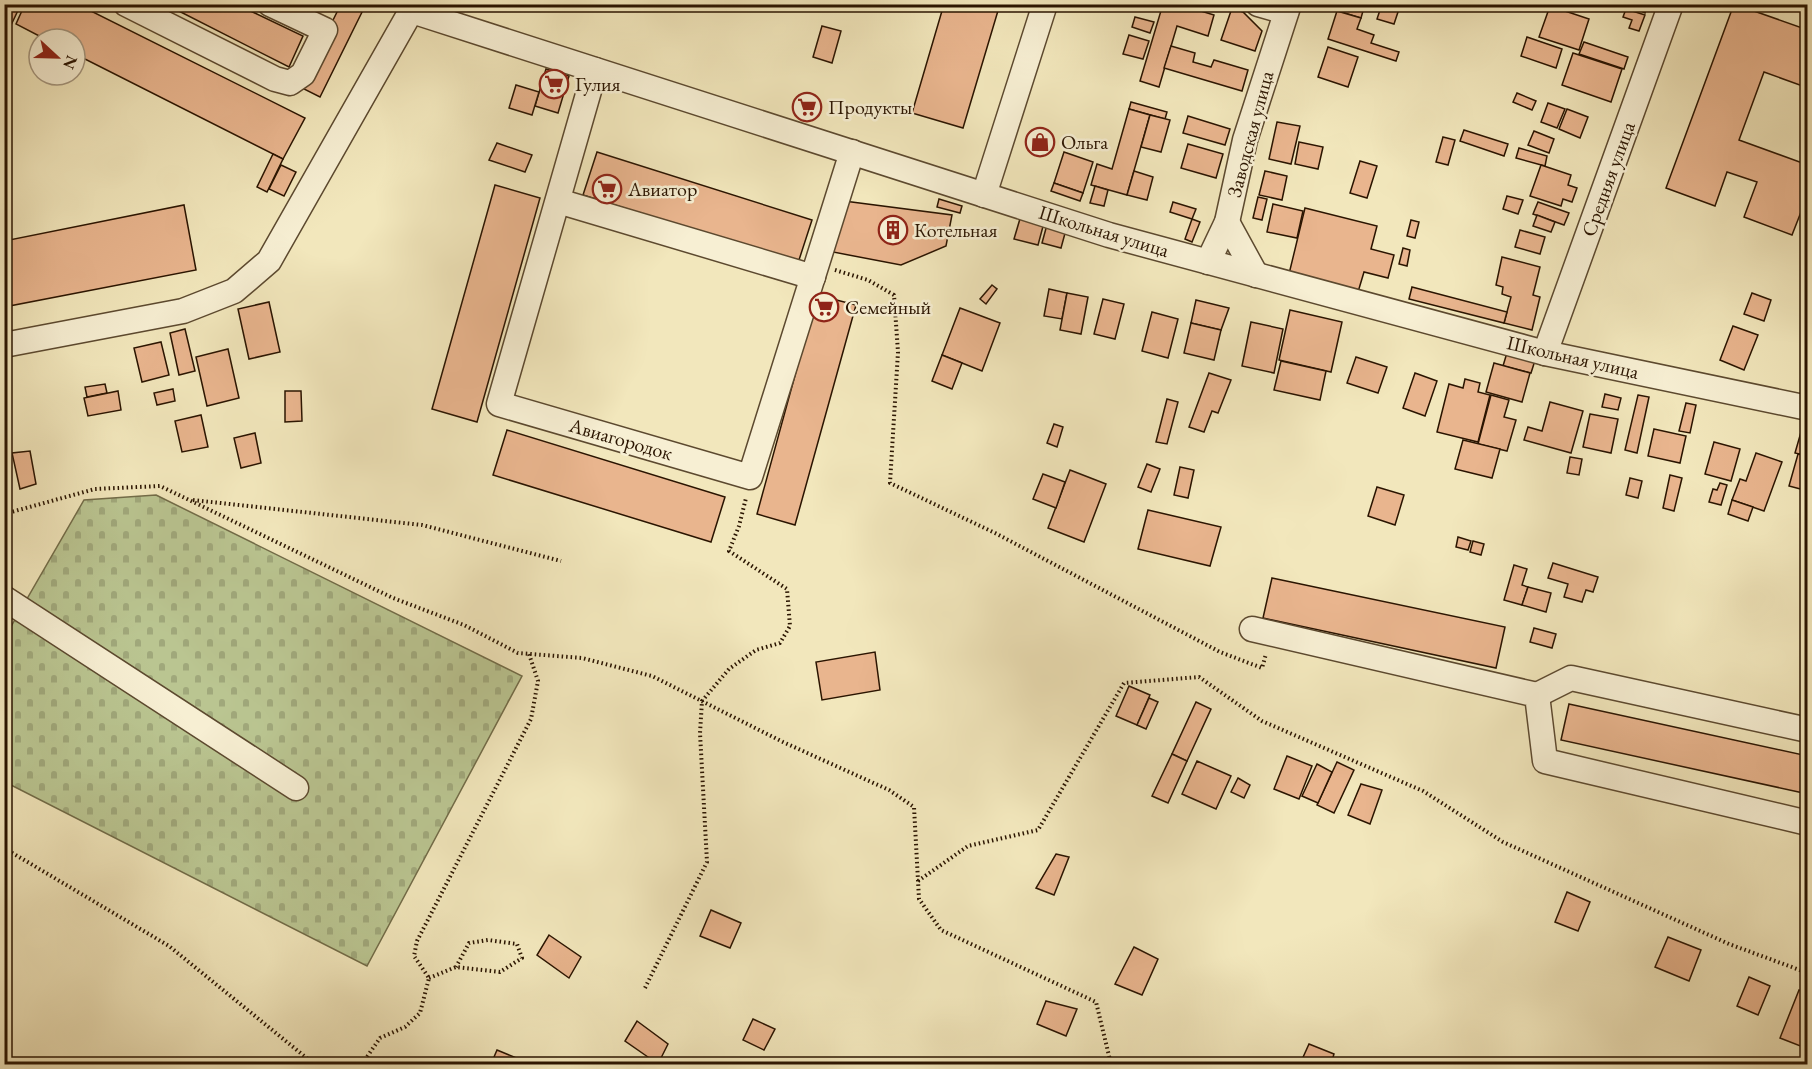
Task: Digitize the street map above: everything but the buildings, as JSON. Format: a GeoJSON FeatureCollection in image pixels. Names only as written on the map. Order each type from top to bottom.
{"type":"FeatureCollection","features":[{"type":"Feature","properties":{"kind":"street"},"geometry":{"type":"LineString","coordinates":[[126,4],[275,80],[290,83],[303,74],[325,30],[270,4]]}},
{"type":"Feature","properties":{"kind":"street"},"geometry":{"type":"LineString","coordinates":[[984,195],[1046,4]]}},
{"type":"Feature","properties":{"kind":"street"},"geometry":{"type":"LineString","coordinates":[[1258,4],[1287,8]]}},
{"type":"Feature","properties":{"kind":"street","name":"Средняя улица"},"geometry":{"type":"LineString","coordinates":[[1545,352],[1671,4]]}},
{"type":"Feature","properties":{"kind":"street"},"geometry":{"type":"LineString","coordinates":[[4,345],[183,311],[234,291],[269,261],[413,8]]}},
{"type":"Feature","properties":{"kind":"street","name":"Школьная улица"},"geometry":{"type":"LineString","coordinates":[[413,8],[595,70],[1109,235],[1545,352],[1808,408]]}},
{"type":"Feature","properties":{"kind":"street","name":"Заводская улица"},"geometry":{"type":"LineString","coordinates":[[1208,262],[1227,222],[1245,140],[1287,8]]}},
{"type":"Feature","properties":{"kind":"street","name":"Авиагородок"},"geometry":{"type":"LineString","coordinates":[[595,70],[499,404],[750,477]]}},
{"type":"Feature","properties":{"kind":"street"},"geometry":{"type":"LineString","coordinates":[[750,477],[852,152]]}},
{"type":"Feature","properties":{"kind":"street"},"geometry":{"type":"LineString","coordinates":[[558,201],[815,271]]}},
{"type":"Feature","properties":{"kind":"street"},"geometry":{"type":"LineString","coordinates":[[1227,222],[1256,274]]}},
{"type":"Feature","properties":{"kind":"street"},"geometry":{"type":"LineString","coordinates":[[4,598],[296,788]]}},
{"type":"Feature","properties":{"kind":"street"},"geometry":{"type":"LineString","coordinates":[[1262,631],[1537,695],[1571,678],[1808,730]]}},
{"type":"Feature","properties":{"kind":"street"},"geometry":{"type":"LineString","coordinates":[[1537,695],[1545,761],[1808,823]]}},
{"type":"Feature","properties":{"kind":"path"},"geometry":{"type":"LineString","coordinates":[[815,271],[868,280],[894,295],[898,352],[890,483],[994,533],[1220,652],[1262,668],[1262,631]]}},
{"type":"Feature","properties":{"kind":"path"},"geometry":{"type":"LineString","coordinates":[[645,987],[707,862],[700,733],[702,701],[729,669],[756,650],[780,643],[790,626],[788,589],[729,551],[739,526],[750,477]]}},
{"type":"Feature","properties":{"kind":"path"},"geometry":{"type":"LineString","coordinates":[[4,514],[95,489],[160,486],[393,598],[464,625],[518,653],[582,658],[652,676],[783,742],[889,790],[914,807],[919,898],[940,930],[1096,1002],[1111,1065]]}},
{"type":"Feature","properties":{"kind":"path"},"geometry":{"type":"LineString","coordinates":[[189,500],[422,525],[561,561]]}},
{"type":"Feature","properties":{"kind":"path"},"geometry":{"type":"LineString","coordinates":[[362,1065],[380,1038],[405,1027],[420,1013],[429,978],[414,956],[417,941],[531,719],[538,681],[529,654]]}},
{"type":"Feature","properties":{"kind":"path"},"geometry":{"type":"LineString","coordinates":[[918,882],[968,846],[1038,830],[1124,682],[1199,677],[1262,721],[1422,791],[1503,842],[1730,944],[1808,973]]}},
{"type":"Feature","properties":{"kind":"path"},"geometry":{"type":"LineString","coordinates":[[4,848],[169,946],[314,1065]]}},
{"type":"Feature","properties":{"kind":"path"},"geometry":{"type":"LineString","coordinates":[[429,978],[456,967],[500,972],[522,958],[517,944],[488,940],[469,944],[456,967]]}},
{"type":"Feature","properties":{"kind":"path"},"geometry":{"type":"LineString","coordinates":[[4,1053],[19,1065]]}},
{"type":"Feature","properties":{"kind":"green space"},"geometry":{"type":"Polygon","coordinates":[[[156,495],[522,676],[367,966],[5,782],[5,637],[84,500],[156,495]]]}},
{"type":"Feature","properties":{"kind":"place","name":"Гулия"},"geometry":{"type":"Point","coordinates":[554,84]}},
{"type":"Feature","properties":{"kind":"place","name":"Продукты"},"geometry":{"type":"Point","coordinates":[807,107]}},
{"type":"Feature","properties":{"kind":"place","name":"Ольга"},"geometry":{"type":"Point","coordinates":[1040,142]}},
{"type":"Feature","properties":{"kind":"place","name":"Авиатор"},"geometry":{"type":"Point","coordinates":[607,189]}},
{"type":"Feature","properties":{"kind":"place","name":"Котельная"},"geometry":{"type":"Point","coordinates":[893,230]}},
{"type":"Feature","properties":{"kind":"place","name":"Семейный"},"geometry":{"type":"Point","coordinates":[824,307]}}]}
